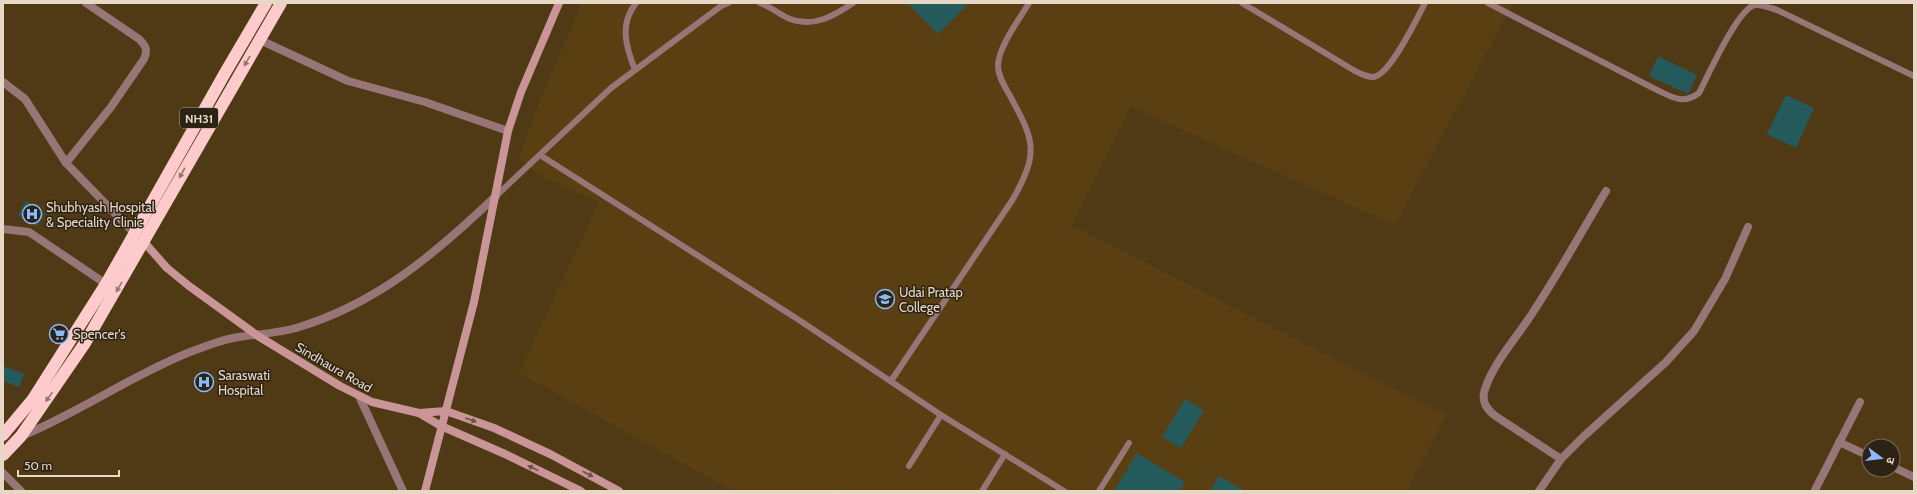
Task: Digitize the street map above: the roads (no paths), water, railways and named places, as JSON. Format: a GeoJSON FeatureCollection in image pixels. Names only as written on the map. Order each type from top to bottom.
{"type":"FeatureCollection","features":[{"type":"Feature","properties":{"kind":"highway","name":"NH31"},"geometry":{"type":"LineString","coordinates":[[3,435],[16,422],[33,399],[106,284],[266,3]]}},
{"type":"Feature","properties":{"kind":"highway","name":"NH31"},"geometry":{"type":"LineString","coordinates":[[3,454],[21,436],[85,343],[281,3]]}},
{"type":"Feature","properties":{"kind":"street"},"geometry":{"type":"LineString","coordinates":[[66,163],[111,107],[136,72],[147,52],[146,46],[139,39],[87,3]]}},
{"type":"Feature","properties":{"kind":"street"},"geometry":{"type":"LineString","coordinates":[[425,491],[474,302],[508,131],[520,92],[559,3]]}},
{"type":"Feature","properties":{"kind":"street"},"geometry":{"type":"LineString","coordinates":[[260,40],[348,81],[426,102],[508,131]]}},
{"type":"Feature","properties":{"kind":"street"},"geometry":{"type":"LineString","coordinates":[[3,82],[25,99],[66,163],[134,234]]}},
{"type":"Feature","properties":{"kind":"street"},"geometry":{"type":"LineString","coordinates":[[1561,459],[1494,415],[1486,407],[1483,399],[1485,390],[1494,371],[1535,310],[1606,191]]}},
{"type":"Feature","properties":{"kind":"street"},"geometry":{"type":"LineString","coordinates":[[21,436],[61,419],[184,354],[234,338],[258,336],[295,328],[324,318],[393,283],[454,236],[496,196]]}},
{"type":"Feature","properties":{"kind":"street"},"geometry":{"type":"LineString","coordinates":[[1539,491],[1561,459],[1583,437],[1666,362],[1694,331],[1725,279],[1748,227]]}},
{"type":"Feature","properties":{"kind":"street"},"geometry":{"type":"LineString","coordinates":[[3,229],[29,232],[106,284]]}},
{"type":"Feature","properties":{"kind":"street","name":"Sindhaura Road"},"geometry":{"type":"LineString","coordinates":[[144,242],[167,268],[189,286],[258,336],[340,386],[372,402],[419,412],[441,426],[581,491]]}},
{"type":"Feature","properties":{"kind":"street"},"geometry":{"type":"LineString","coordinates":[[360,396],[404,491]]}},
{"type":"Feature","properties":{"kind":"street"},"geometry":{"type":"LineString","coordinates":[[1816,490],[1860,402]]}},
{"type":"Feature","properties":{"kind":"street"},"geometry":{"type":"LineString","coordinates":[[419,412],[446,411],[494,428],[550,454],[619,491]]}},
{"type":"Feature","properties":{"kind":"street"},"geometry":{"type":"LineString","coordinates":[[1839,442],[1861,452]]}},
{"type":"Feature","properties":{"kind":"street"},"geometry":{"type":"LineString","coordinates":[[1901,471],[1914,477]]}},
{"type":"Feature","properties":{"kind":"street"},"geometry":{"type":"LineString","coordinates":[[3,473],[21,491]]}},
{"type":"Feature","properties":{"kind":"lane"},"geometry":{"type":"LineString","coordinates":[[635,70],[625,38],[626,23],[631,9],[636,3]]}},
{"type":"Feature","properties":{"kind":"lane"},"geometry":{"type":"LineString","coordinates":[[496,196],[611,88],[721,6],[728,3]]}},
{"type":"Feature","properties":{"kind":"lane"},"geometry":{"type":"LineString","coordinates":[[760,3],[789,18],[803,23],[815,22],[837,15],[853,3]]}},
{"type":"Feature","properties":{"kind":"lane"},"geometry":{"type":"LineString","coordinates":[[891,381],[1013,199],[1026,176],[1031,158],[1030,138],[1022,118],[999,76],[998,66],[1003,47],[1029,3]]}},
{"type":"Feature","properties":{"kind":"lane"},"geometry":{"type":"LineString","coordinates":[[1242,3],[1355,72],[1374,77],[1383,72],[1391,63],[1425,3]]}},
{"type":"Feature","properties":{"kind":"lane"},"geometry":{"type":"LineString","coordinates":[[1488,3],[1653,88],[1682,100],[1691,99],[1699,92],[1736,23],[1747,9],[1755,5],[1776,10],[1914,76]]}},
{"type":"Feature","properties":{"kind":"lane"},"geometry":{"type":"LineString","coordinates":[[540,155],[799,320],[941,415],[1064,491]]}},
{"type":"Feature","properties":{"kind":"lane"},"geometry":{"type":"LineString","coordinates":[[909,466],[941,415]]}},
{"type":"Feature","properties":{"kind":"lane"},"geometry":{"type":"LineString","coordinates":[[1099,491],[1129,442]]}},
{"type":"Feature","properties":{"kind":"lane"},"geometry":{"type":"LineString","coordinates":[[982,491],[1005,454]]}},
{"type":"Feature","properties":{"kind":"place","name":"Shubhyash Hospital & Speciality Clinic"},"geometry":{"type":"Point","coordinates":[32,214]}},
{"type":"Feature","properties":{"kind":"place","name":"Udai Pratap College"},"geometry":{"type":"Point","coordinates":[885,299]}},
{"type":"Feature","properties":{"kind":"place","name":"Spencer's"},"geometry":{"type":"Point","coordinates":[59,334]}},
{"type":"Feature","properties":{"kind":"place","name":"Saraswati Hospital"},"geometry":{"type":"Point","coordinates":[204,382]}}]}
